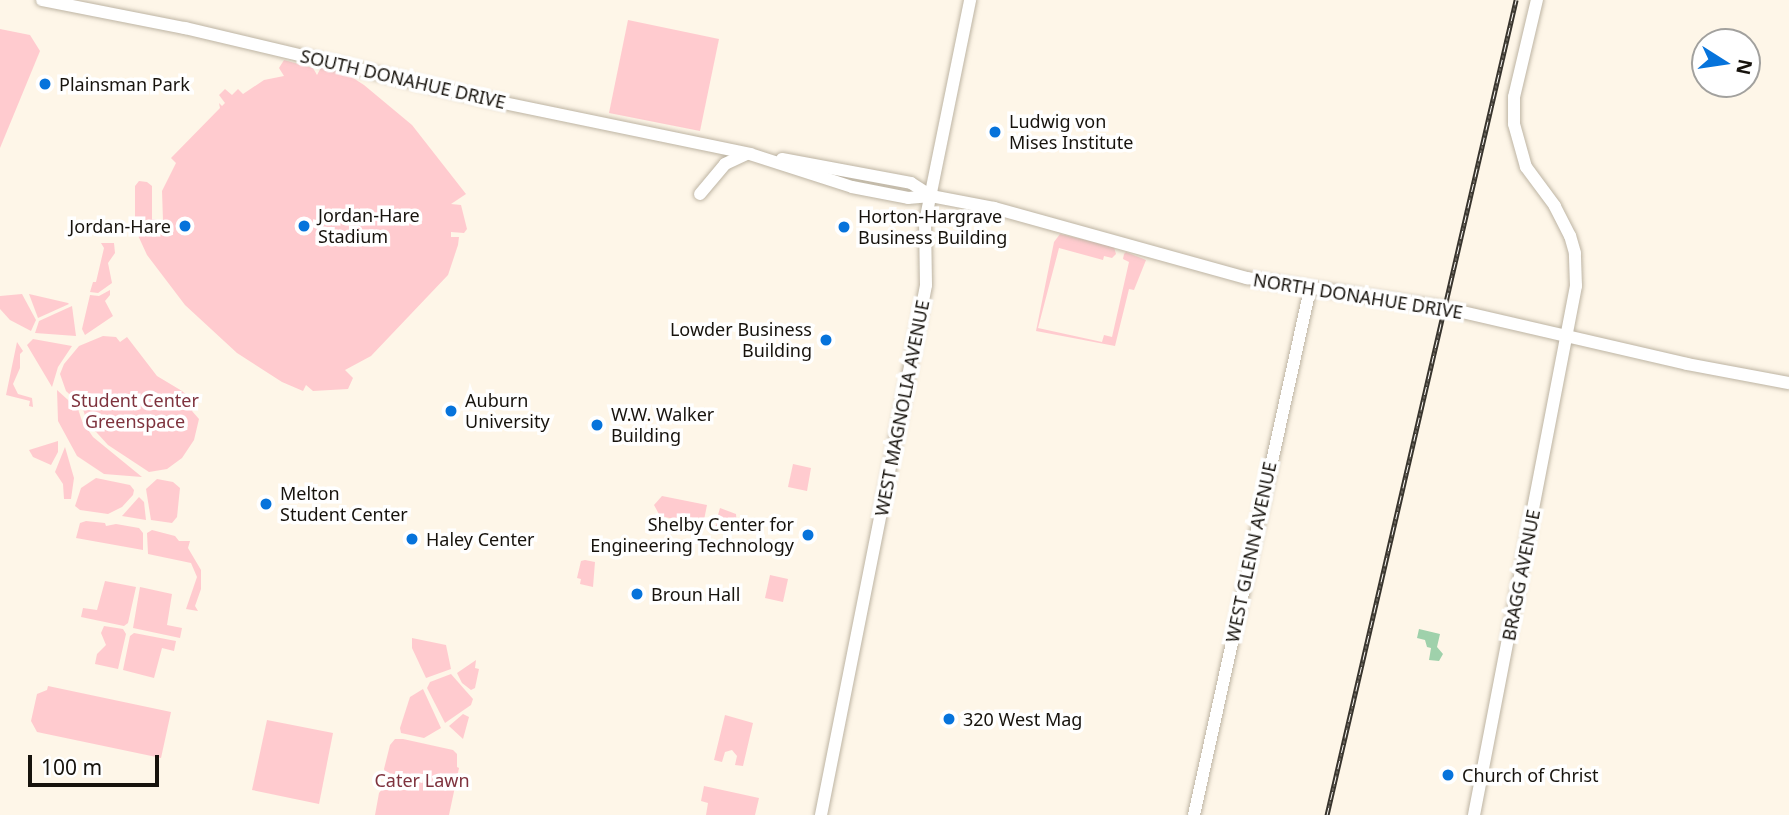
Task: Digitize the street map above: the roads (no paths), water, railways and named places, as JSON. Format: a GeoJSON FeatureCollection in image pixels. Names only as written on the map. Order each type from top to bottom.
{"type":"FeatureCollection","features":[{"type":"Feature","properties":{"kind":"street","name":"SOUTH DONAHUE DRIVE"},"geometry":{"type":"LineString","coordinates":[[42,0],[185,28],[485,99],[765,158],[801,161],[911,183],[931,196]]}},
{"type":"Feature","properties":{"kind":"street","name":"WEST MAGNOLIA AVENUE"},"geometry":{"type":"LineString","coordinates":[[821,815],[924,295],[924,240],[970,0]]}},
{"type":"Feature","properties":{"kind":"street","name":"BRAGG AVENUE"},"geometry":{"type":"LineString","coordinates":[[1474,815],[1576,286],[1575,253],[1563,220],[1526,167],[1514,124],[1514,97],[1537,0]]}},
{"type":"Feature","properties":{"kind":"street"},"geometry":{"type":"LineString","coordinates":[[700,194],[725,164],[750,154]]}},
{"type":"Feature","properties":{"kind":"street","name":"NORTH DONAHUE DRIVE"},"geometry":{"type":"LineString","coordinates":[[931,196],[1030,216],[1213,271],[1310,289],[1445,308],[1687,364],[1789,383]]}},
{"type":"Feature","properties":{"kind":"street","name":"WEST GLENN AVENUE"},"geometry":{"type":"LineString","coordinates":[[1194,815],[1310,289]]}},
{"type":"Feature","properties":{"kind":"railway"},"geometry":{"type":"LineString","coordinates":[[1327,815],[1516,0]]}},
{"type":"Feature","properties":{"kind":"place","name":"Plainsman Park"},"geometry":{"type":"Point","coordinates":[45,84]}},
{"type":"Feature","properties":{"kind":"place","name":"Ludwig von Mises Institute"},"geometry":{"type":"Point","coordinates":[995,132]}},
{"type":"Feature","properties":{"kind":"place","name":"Jordan-Hare"},"geometry":{"type":"Point","coordinates":[185,226]}},
{"type":"Feature","properties":{"kind":"place","name":"Jordan-Hare Stadium"},"geometry":{"type":"Point","coordinates":[304,226]}},
{"type":"Feature","properties":{"kind":"place","name":"Horton-Hargrave Business Building"},"geometry":{"type":"Point","coordinates":[844,227]}},
{"type":"Feature","properties":{"kind":"place","name":"Lowder Business Building"},"geometry":{"type":"Point","coordinates":[826,340]}},
{"type":"Feature","properties":{"kind":"place","name":"Auburn University"},"geometry":{"type":"Point","coordinates":[451,411]}},
{"type":"Feature","properties":{"kind":"place","name":"W.W. Walker Building"},"geometry":{"type":"Point","coordinates":[597,425]}},
{"type":"Feature","properties":{"kind":"place","name":"Melton Student Center"},"geometry":{"type":"Point","coordinates":[266,504]}},
{"type":"Feature","properties":{"kind":"place","name":"Shelby Center for Engineering Technology"},"geometry":{"type":"Point","coordinates":[808,535]}},
{"type":"Feature","properties":{"kind":"place","name":"Haley Center"},"geometry":{"type":"Point","coordinates":[412,539]}},
{"type":"Feature","properties":{"kind":"place","name":"Broun Hall"},"geometry":{"type":"Point","coordinates":[637,594]}},
{"type":"Feature","properties":{"kind":"place","name":"320 West Mag"},"geometry":{"type":"Point","coordinates":[949,719]}},
{"type":"Feature","properties":{"kind":"place","name":"Church of Christ"},"geometry":{"type":"Point","coordinates":[1448,775]}},
{"type":"Feature","properties":{"kind":"park label","name":"Student Center Greenspace"},"geometry":{"type":"Point","coordinates":[135,411]}},
{"type":"Feature","properties":{"kind":"park label","name":"Cater Lawn"},"geometry":{"type":"Point","coordinates":[422,780]}}]}
